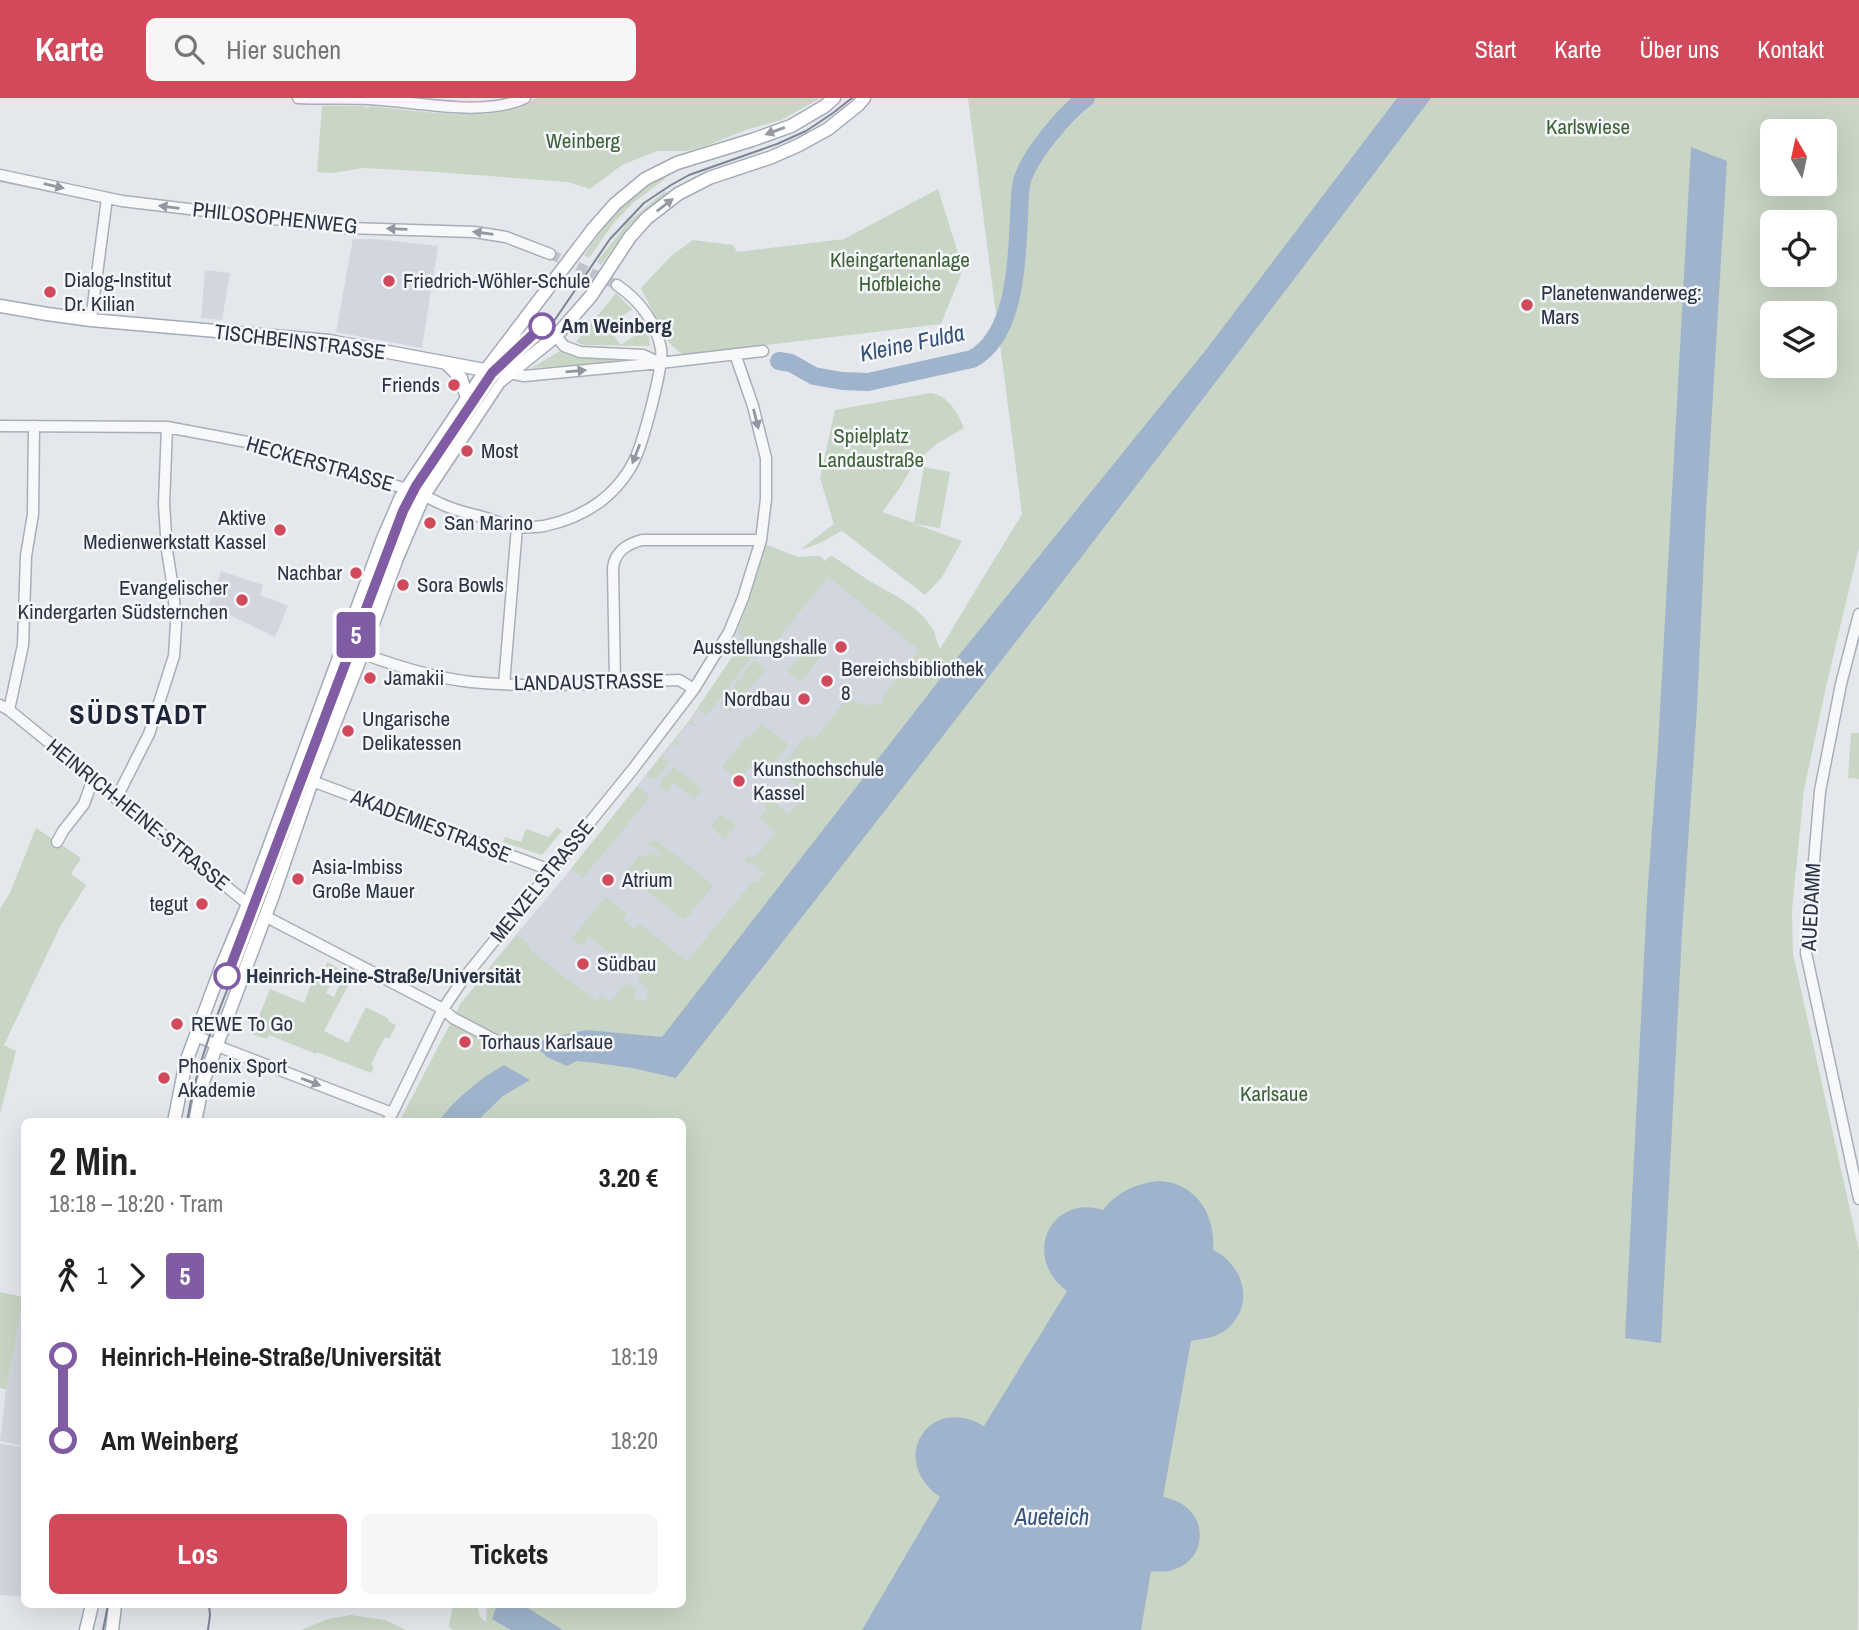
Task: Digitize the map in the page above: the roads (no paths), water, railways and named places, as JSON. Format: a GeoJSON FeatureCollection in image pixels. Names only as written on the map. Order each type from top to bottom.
{"type":"FeatureCollection","features":[{"type":"Feature","properties":{"kind":"main road"},"geometry":{"type":"LineString","coordinates":[[175,1118],[186,1062],[248,904],[382,541],[401,497],[486,370],[593,229],[628,192],[677,163],[791,126],[835,98]]}},
{"type":"Feature","properties":{"kind":"main road"},"geometry":{"type":"LineString","coordinates":[[196,1118],[203,1082],[216,1045],[397,558],[424,495],[489,395],[508,373],[556,336],[591,296],[630,237],[647,218],[678,194],[709,178],[772,157],[828,129],[864,98]]}},
{"type":"Feature","properties":{"kind":"main road","name":"TISCHBEINSTRASSE"},"geometry":{"type":"LineString","coordinates":[[0,306],[91,320],[329,341],[508,373]]}},
{"type":"Feature","properties":{"kind":"main road"},"geometry":{"type":"LineString","coordinates":[[447,364],[461,378],[467,398]]}},
{"type":"Feature","properties":{"kind":"main road"},"geometry":{"type":"LineString","coordinates":[[86,1630],[91,1608]]}},
{"type":"Feature","properties":{"kind":"main road"},"geometry":{"type":"LineString","coordinates":[[111,1630],[115,1608]]}},
{"type":"Feature","properties":{"kind":"street"},"geometry":{"type":"LineString","coordinates":[[298,98],[369,99],[464,107],[491,107],[515,103],[525,98]]}},
{"type":"Feature","properties":{"kind":"street","name":"PHILOSOPHENWEG"},"geometry":{"type":"LineString","coordinates":[[0,175],[122,201],[348,228],[474,232],[506,237],[550,254]]}},
{"type":"Feature","properties":{"kind":"street"},"geometry":{"type":"LineString","coordinates":[[91,320],[107,198]]}},
{"type":"Feature","properties":{"kind":"street"},"geometry":{"type":"LineString","coordinates":[[617,285],[632,295],[653,324],[661,351],[660,363]]}},
{"type":"Feature","properties":{"kind":"street"},"geometry":{"type":"LineString","coordinates":[[556,336],[564,346],[580,352],[643,355],[660,363]]}},
{"type":"Feature","properties":{"kind":"street"},"geometry":{"type":"LineString","coordinates":[[508,373],[524,376],[763,351]]}},
{"type":"Feature","properties":{"kind":"street","name":"LANDAUSTRASSE"},"geometry":{"type":"LineString","coordinates":[[343,646],[426,674],[469,682],[504,684],[679,680],[694,689],[725,641],[743,598],[761,540],[766,499],[766,458],[753,406],[735,354]]}},
{"type":"Feature","properties":{"kind":"street","name":"HECKERSTRASSE"},"geometry":{"type":"LineString","coordinates":[[0,426],[167,427],[247,442],[407,489],[447,506],[517,527],[543,526],[574,517],[602,500],[619,484],[634,463],[660,363]]}},
{"type":"Feature","properties":{"kind":"street"},"geometry":{"type":"LineString","coordinates":[[4,708],[23,645],[26,556],[33,514],[34,426]]}},
{"type":"Feature","properties":{"kind":"street"},"geometry":{"type":"LineString","coordinates":[[116,799],[149,734],[174,656],[176,624],[164,504],[167,427]]}},
{"type":"Feature","properties":{"kind":"street"},"geometry":{"type":"LineString","coordinates":[[504,684],[517,527]]}},
{"type":"Feature","properties":{"kind":"street"},"geometry":{"type":"LineString","coordinates":[[615,682],[613,568],[614,559],[620,551],[631,543],[642,540],[761,540]]}},
{"type":"Feature","properties":{"kind":"street","name":"AUEDAMM"},"geometry":{"type":"LineString","coordinates":[[1859,614],[1841,684],[1819,791],[1806,953],[1859,1199]]}},
{"type":"Feature","properties":{"kind":"street","name":"MENZELSTRASSE"},"geometry":{"type":"LineString","coordinates":[[390,1117],[443,1009],[464,978],[694,689]]}},
{"type":"Feature","properties":{"kind":"street","name":"HEINRICH-HEINE-STRASSE"},"geometry":{"type":"LineString","coordinates":[[4,708],[265,917],[443,1009],[453,1018],[499,1042]]}},
{"type":"Feature","properties":{"kind":"street"},"geometry":{"type":"LineString","coordinates":[[57,842],[84,804],[93,779]]}},
{"type":"Feature","properties":{"kind":"street","name":"AKADEMIESTRASSE"},"geometry":{"type":"LineString","coordinates":[[312,781],[550,870]]}},
{"type":"Feature","properties":{"kind":"street"},"geometry":{"type":"LineString","coordinates":[[197,1036],[390,1117]]}},
{"type":"Feature","properties":{"kind":"water"},"geometry":{"type":"Polygon","coordinates":[[[1397,98],[1431,98],[1056,590],[676,1078],[596,1063],[577,1061],[567,1066],[547,1057],[533,1044],[587,1030],[662,1037],[951,665],[1205,351],[1397,98]]]}},
{"type":"Feature","properties":{"kind":"water"},"geometry":{"type":"Polygon","coordinates":[[[1691,147],[1727,161],[1661,1343],[1625,1338],[1647,898],[1658,747],[1691,147]]]}},
{"type":"Feature","properties":{"kind":"water"},"geometry":{"type":"Polygon","coordinates":[[[504,1065],[530,1080],[503,1096],[480,1118],[441,1118],[452,1105],[504,1065]]]}},
{"type":"Feature","properties":{"kind":"water","name":"Aueteich"},"geometry":{"type":"Polygon","coordinates":[[[1158,1181],[1183,1187],[1201,1203],[1211,1225],[1213,1250],[1233,1266],[1243,1288],[1240,1312],[1233,1323],[1219,1334],[1191,1341],[1163,1497],[1181,1503],[1193,1514],[1199,1527],[1195,1554],[1185,1564],[1170,1571],[1151,1571],[1141,1630],[862,1630],[940,1497],[924,1482],[917,1466],[916,1450],[922,1435],[932,1424],[946,1418],[964,1418],[984,1426],[1067,1291],[1053,1277],[1046,1261],[1044,1246],[1048,1231],[1057,1219],[1069,1211],[1085,1207],[1103,1210],[1114,1198],[1127,1190],[1158,1181]]]}},
{"type":"Feature","properties":{"kind":"water"},"geometry":{"type":"Polygon","coordinates":[[[496,1608],[528,1608],[563,1630],[511,1630],[492,1619],[496,1608]]]}},
{"type":"Feature","properties":{"kind":"waterway","name":"Kleine Fulda"},"geometry":{"type":"LineString","coordinates":[[779,361],[791,363],[814,376],[868,382],[972,359],[987,348],[998,333],[1011,295],[1023,178],[1033,157],[1050,135],[1068,113],[1086,98]]}},
{"type":"Feature","properties":{"kind":"tunnel"},"geometry":{"type":"LineString","coordinates":[[550,254],[617,285]]}},
{"type":"Feature","properties":{"kind":"tram line"},"geometry":{"type":"LineString","coordinates":[[188,1118],[198,1072],[214,1024],[259,913],[401,531],[419,493],[501,373],[554,321],[610,239],[644,203],[689,175],[806,131],[852,98]]}},
{"type":"Feature","properties":{"kind":"tram line","name":"5"},"geometry":{"type":"LineString","coordinates":[[227,976],[403,511],[416,486],[492,373],[542,326]]}},
{"type":"Feature","properties":{"kind":"tram line"},"geometry":{"type":"LineString","coordinates":[[103,1630],[107,1608]]}},
{"type":"Feature","properties":{"kind":"tram line"},"geometry":{"type":"LineString","coordinates":[[208,1630],[209,1608]]}},
{"type":"Feature","properties":{"kind":"place","name":"Friedrich-Wöhler-Schule"},"geometry":{"type":"Point","coordinates":[389,281]}},
{"type":"Feature","properties":{"kind":"place","name":"Dialog-Institut Dr. Kilian"},"geometry":{"type":"Point","coordinates":[50,292]}},
{"type":"Feature","properties":{"kind":"place","name":"Planetenwanderweg: Mars"},"geometry":{"type":"Point","coordinates":[1527,305]}},
{"type":"Feature","properties":{"kind":"place","name":"Am Weinberg"},"geometry":{"type":"Point","coordinates":[542,326]}},
{"type":"Feature","properties":{"kind":"place","name":"Friends"},"geometry":{"type":"Point","coordinates":[454,385]}},
{"type":"Feature","properties":{"kind":"place","name":"Most"},"geometry":{"type":"Point","coordinates":[467,451]}},
{"type":"Feature","properties":{"kind":"place","name":"San Marino"},"geometry":{"type":"Point","coordinates":[430,523]}},
{"type":"Feature","properties":{"kind":"place","name":"Aktive Medienwerkstatt Kassel"},"geometry":{"type":"Point","coordinates":[280,530]}},
{"type":"Feature","properties":{"kind":"place","name":"Nachbar"},"geometry":{"type":"Point","coordinates":[356,573]}},
{"type":"Feature","properties":{"kind":"place","name":"Sora Bowls"},"geometry":{"type":"Point","coordinates":[403,585]}},
{"type":"Feature","properties":{"kind":"place","name":"Evangelischer Kindergarten Südsternchen"},"geometry":{"type":"Point","coordinates":[242,600]}},
{"type":"Feature","properties":{"kind":"place","name":"Ausstellungshalle"},"geometry":{"type":"Point","coordinates":[841,647]}},
{"type":"Feature","properties":{"kind":"place","name":"Jamakii"},"geometry":{"type":"Point","coordinates":[370,678]}},
{"type":"Feature","properties":{"kind":"place","name":"Bereichsbibliothek 8"},"geometry":{"type":"Point","coordinates":[827,681]}},
{"type":"Feature","properties":{"kind":"place","name":"Nordbau"},"geometry":{"type":"Point","coordinates":[804,699]}},
{"type":"Feature","properties":{"kind":"place","name":"Ungarische Delikatessen"},"geometry":{"type":"Point","coordinates":[348,731]}},
{"type":"Feature","properties":{"kind":"place","name":"Kunsthochschule Kassel"},"geometry":{"type":"Point","coordinates":[739,781]}},
{"type":"Feature","properties":{"kind":"place","name":"Asia-Imbiss Große Mauer"},"geometry":{"type":"Point","coordinates":[298,879]}},
{"type":"Feature","properties":{"kind":"place","name":"Atrium"},"geometry":{"type":"Point","coordinates":[608,880]}},
{"type":"Feature","properties":{"kind":"place","name":"tegut"},"geometry":{"type":"Point","coordinates":[202,904]}},
{"type":"Feature","properties":{"kind":"place","name":"Südbau"},"geometry":{"type":"Point","coordinates":[583,964]}},
{"type":"Feature","properties":{"kind":"place","name":"Heinrich-Heine-Straße/Universität"},"geometry":{"type":"Point","coordinates":[227,976]}},
{"type":"Feature","properties":{"kind":"place","name":"REWE To Go"},"geometry":{"type":"Point","coordinates":[177,1024]}},
{"type":"Feature","properties":{"kind":"place","name":"Torhaus Karlsaue"},"geometry":{"type":"Point","coordinates":[465,1042]}},
{"type":"Feature","properties":{"kind":"place","name":"Phoenix Sport Akademie"},"geometry":{"type":"Point","coordinates":[164,1078]}},
{"type":"Feature","properties":{"kind":"district","name":"SÜDSTADT"},"geometry":{"type":"Point","coordinates":[139,714]}},
{"type":"Feature","properties":{"kind":"park label","name":"Karlswiese"},"geometry":{"type":"Point","coordinates":[1588,127]}},
{"type":"Feature","properties":{"kind":"park label","name":"Weinberg"},"geometry":{"type":"Point","coordinates":[583,141]}},
{"type":"Feature","properties":{"kind":"park label","name":"Kleingartenanlage Hofbleiche"},"geometry":{"type":"Point","coordinates":[900,272]}},
{"type":"Feature","properties":{"kind":"park label","name":"Spielplatz Landaustraße"},"geometry":{"type":"Point","coordinates":[871,448]}},
{"type":"Feature","properties":{"kind":"park label","name":"Karlsaue"},"geometry":{"type":"Point","coordinates":[1274,1094]}}]}
